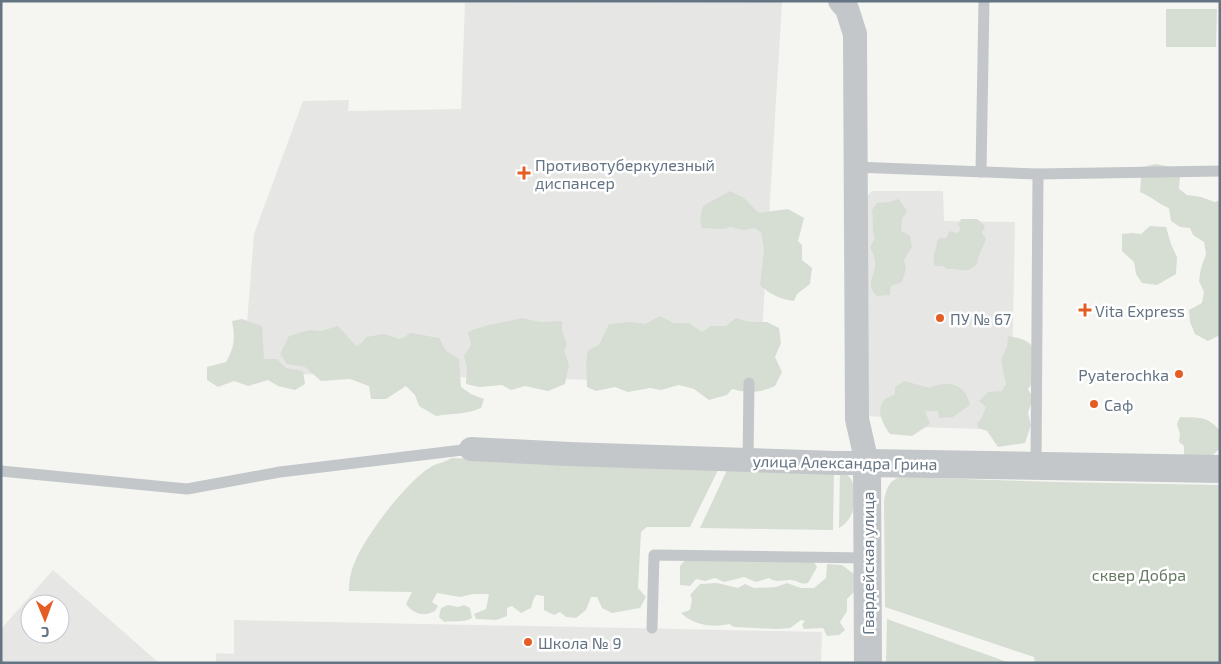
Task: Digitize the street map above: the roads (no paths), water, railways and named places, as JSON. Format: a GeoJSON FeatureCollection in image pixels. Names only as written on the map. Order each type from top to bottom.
{"type":"FeatureCollection","features":[{"type":"Feature","properties":{"kind":"street"},"geometry":{"type":"LineString","coordinates":[[840,1],[847,8],[855,34],[854,167],[857,419],[867,462]]}},
{"type":"Feature","properties":{"kind":"street","name":"улица Александра Грина"},"geometry":{"type":"LineString","coordinates":[[471,449],[748,460],[1220,469]]}},
{"type":"Feature","properties":{"kind":"street","name":"Гвардейская улица"},"geometry":{"type":"LineString","coordinates":[[867,462],[868,663]]}},
{"type":"Feature","properties":{"kind":"lane"},"geometry":{"type":"LineString","coordinates":[[981,172],[984,1]]}},
{"type":"Feature","properties":{"kind":"lane"},"geometry":{"type":"LineString","coordinates":[[854,167],[1038,174],[1220,171]]}},
{"type":"Feature","properties":{"kind":"lane"},"geometry":{"type":"LineString","coordinates":[[1036,466],[1038,174]]}},
{"type":"Feature","properties":{"kind":"lane"},"geometry":{"type":"LineString","coordinates":[[748,460],[749,383]]}},
{"type":"Feature","properties":{"kind":"lane"},"geometry":{"type":"LineString","coordinates":[[1,471],[186,489],[280,472],[471,449]]}},
{"type":"Feature","properties":{"kind":"lane"},"geometry":{"type":"LineString","coordinates":[[652,628],[654,555],[867,558]]}},
{"type":"Feature","properties":{"kind":"place","name":"Противотуберкулезный диспансер"},"geometry":{"type":"Point","coordinates":[524,173]}},
{"type":"Feature","properties":{"kind":"place","name":"Vita Express"},"geometry":{"type":"Point","coordinates":[1085,310]}},
{"type":"Feature","properties":{"kind":"place","name":"ПУ № 67"},"geometry":{"type":"Point","coordinates":[940,318]}},
{"type":"Feature","properties":{"kind":"place","name":"Pyaterochka"},"geometry":{"type":"Point","coordinates":[1179,374]}},
{"type":"Feature","properties":{"kind":"place","name":"Саф"},"geometry":{"type":"Point","coordinates":[1094,404]}},
{"type":"Feature","properties":{"kind":"place","name":"Школа № 9"},"geometry":{"type":"Point","coordinates":[528,642]}},
{"type":"Feature","properties":{"kind":"park label","name":"сквер Добра"},"geometry":{"type":"Point","coordinates":[1139,574]}}]}
